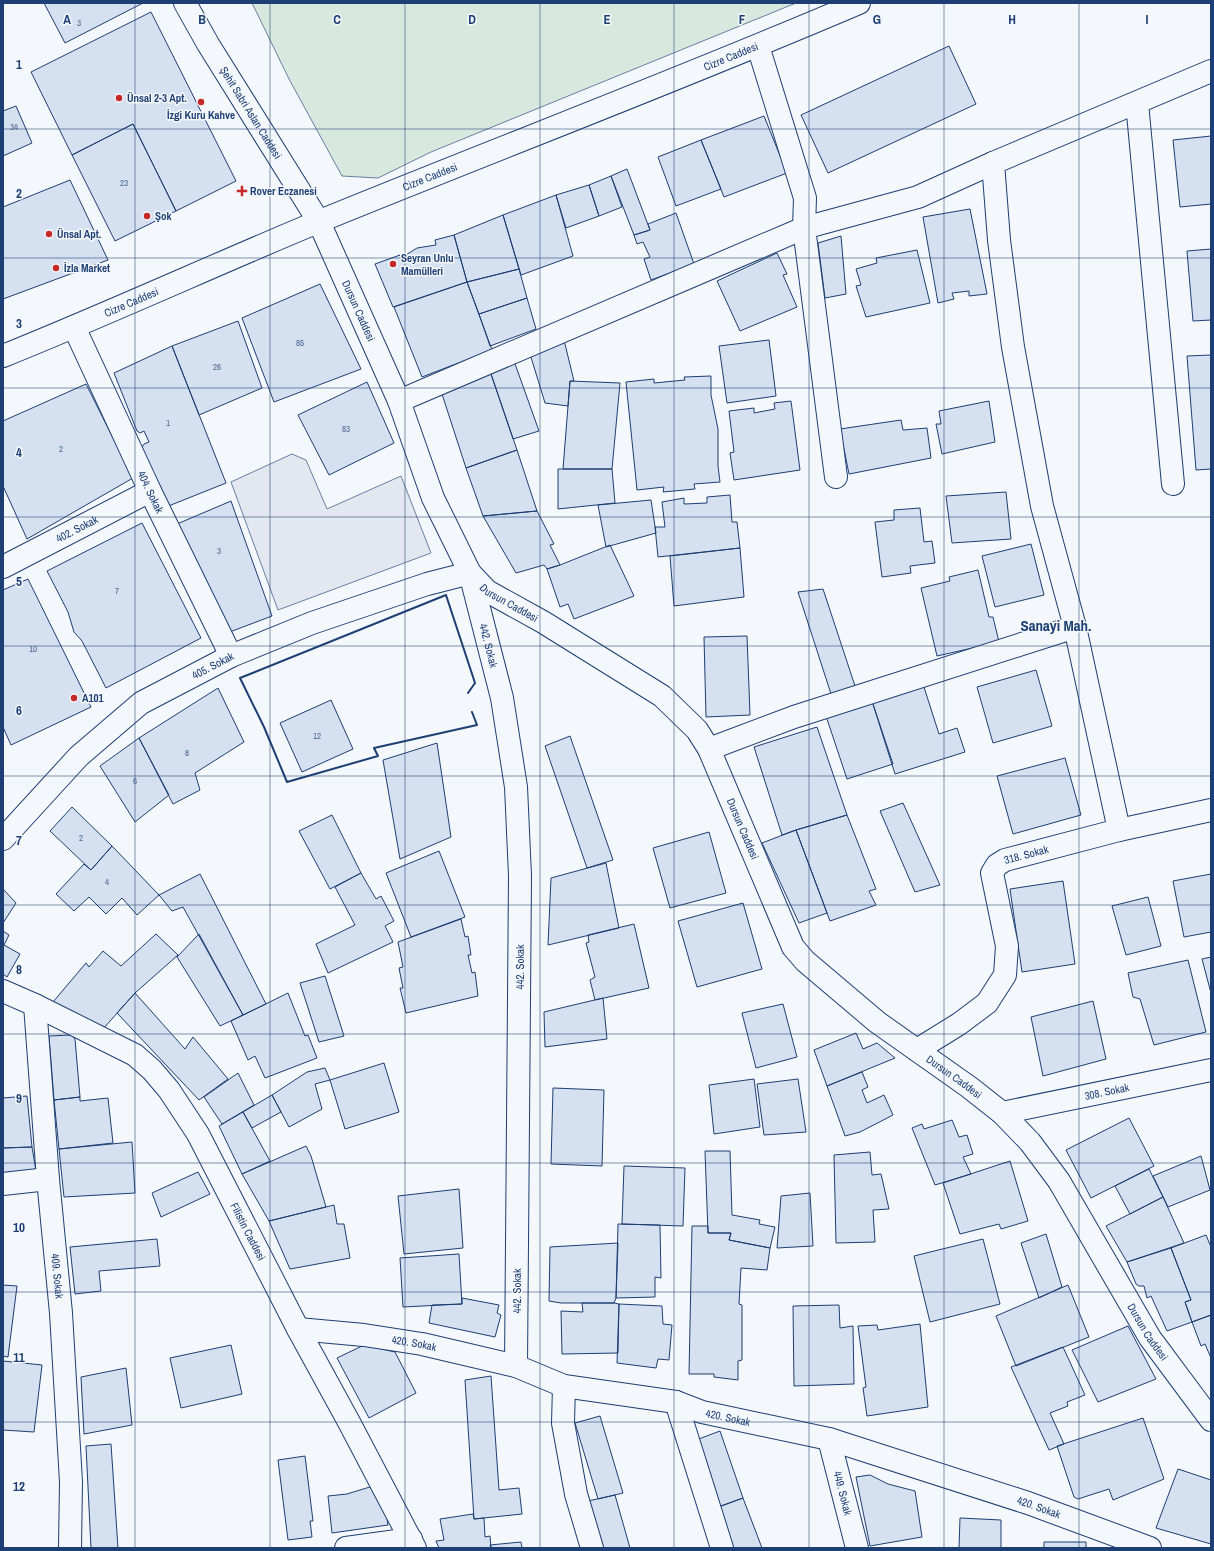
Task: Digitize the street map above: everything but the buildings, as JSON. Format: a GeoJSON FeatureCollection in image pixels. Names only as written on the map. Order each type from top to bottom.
{"type":"FeatureCollection","features":[{"type":"Feature","properties":{"kind":"street","name":"Şehit Sabri Aslan Caddesi"},"geometry":{"type":"LineString","coordinates":[[185,3],[208,44],[319,222]]}},
{"type":"Feature","properties":{"kind":"street","name":"Cizre Caddesi"},"geometry":{"type":"LineString","coordinates":[[3,356],[319,222],[758,46],[859,3]]}},
{"type":"Feature","properties":{"kind":"street"},"geometry":{"type":"LineString","coordinates":[[758,46],[805,198],[804,228],[836,477]]}},
{"type":"Feature","properties":{"kind":"street"},"geometry":{"type":"LineString","coordinates":[[399,400],[804,228],[918,197],[993,163],[1211,71]]}},
{"type":"Feature","properties":{"kind":"street"},"geometry":{"type":"LineString","coordinates":[[1137,103],[1173,484]]}},
{"type":"Feature","properties":{"kind":"street"},"geometry":{"type":"LineString","coordinates":[[993,163],[999,240],[1013,347],[1042,506],[1075,627],[1119,830]]}},
{"type":"Feature","properties":{"kind":"street","name":"Dursun Caddesi"},"geometry":{"type":"LineString","coordinates":[[319,222],[399,400],[433,498],[470,573],[487,591],[543,622],[662,696],[697,730],[709,749],[793,947],[804,961],[877,1022],[969,1087],[1002,1114],[1030,1142],[1059,1182],[1150,1338],[1211,1420]]}},
{"type":"Feature","properties":{"kind":"street","name":"404. Sokak"},"geometry":{"type":"LineString","coordinates":[[74,327],[150,492],[230,656]]}},
{"type":"Feature","properties":{"kind":"street","name":"402. Sokak"},"geometry":{"type":"LineString","coordinates":[[3,567],[150,492]]}},
{"type":"Feature","properties":{"kind":"street","name":"405. Sokak"},"geometry":{"type":"LineString","coordinates":[[3,839],[79,756],[141,703],[230,656],[312,622],[427,584],[470,573]]}},
{"type":"Feature","properties":{"kind":"street","name":"442. Sokak"},"geometry":{"type":"LineString","coordinates":[[470,573],[502,698],[516,787],[520,876],[516,1366]]}},
{"type":"Feature","properties":{"kind":"street"},"geometry":{"type":"LineString","coordinates":[[709,749],[794,717],[1075,627]]}},
{"type":"Feature","properties":{"kind":"street","name":"318. Sokak"},"geometry":{"type":"LineString","coordinates":[[917,1050],[960,1024],[987,1003],[1004,975],[1007,946],[992,873],[997,865],[1005,860],[1119,830],[1211,810]]}},
{"type":"Feature","properties":{"kind":"street","name":"Filistin Caddesi"},"geometry":{"type":"LineString","coordinates":[[3,991],[35,1005],[135,1055],[152,1070],[169,1090],[198,1134],[298,1329],[413,1544]]}},
{"type":"Feature","properties":{"kind":"street","name":"409. Sokak"},"geometry":{"type":"LineString","coordinates":[[35,1005],[48,1178],[61,1313],[71,1482],[70,1548]]}},
{"type":"Feature","properties":{"kind":"street","name":"308. Sokak"},"geometry":{"type":"LineString","coordinates":[[1002,1114],[1211,1070]]}},
{"type":"Feature","properties":{"kind":"street"},"geometry":{"type":"LineString","coordinates":[[3,1184],[48,1178]]}},
{"type":"Feature","properties":{"kind":"street","name":"420. Sokak"},"geometry":{"type":"LineString","coordinates":[[298,1329],[364,1335],[422,1344],[516,1366],[564,1386],[676,1402],[702,1412],[829,1439],[1028,1503],[1150,1548]]}},
{"type":"Feature","properties":{"kind":"street"},"geometry":{"type":"LineString","coordinates":[[564,1386],[563,1423],[576,1494],[592,1548]]}},
{"type":"Feature","properties":{"kind":"street"},"geometry":{"type":"LineString","coordinates":[[676,1402],[722,1548]]}},
{"type":"Feature","properties":{"kind":"street","name":"449. Sokak"},"geometry":{"type":"LineString","coordinates":[[829,1439],[857,1548]]}},
{"type":"Feature","properties":{"kind":"street"},"geometry":{"type":"LineString","coordinates":[[346,1548],[413,1544]]}},
{"type":"Feature","properties":{"kind":"shaded area"},"geometry":{"type":"Polygon","coordinates":[[[252,3],[796,3],[431,152],[378,178],[342,176],[289,79],[252,3]]]}},
{"type":"Feature","properties":{"kind":"shaded area"},"geometry":{"type":"Polygon","coordinates":[[[292,454],[306,460],[327,509],[401,476],[431,553],[278,610],[231,482],[292,454]]]}},
{"type":"Feature","properties":{"kind":"wall"},"geometry":{"type":"LineString","coordinates":[[468,693],[475,683],[446,595],[240,678],[264,727],[287,782],[378,756],[374,748],[477,725],[472,712]]}},
{"type":"Feature","properties":{"kind":"place","name":"Ünsal 2-3 Apt."},"geometry":{"type":"Point","coordinates":[119,98]}},
{"type":"Feature","properties":{"kind":"place","name":"İzgi Kuru Kahve"},"geometry":{"type":"Point","coordinates":[201,102]}},
{"type":"Feature","properties":{"kind":"place","name":"Rover Eczanesi"},"geometry":{"type":"Point","coordinates":[242,191]}},
{"type":"Feature","properties":{"kind":"place","name":"Şok"},"geometry":{"type":"Point","coordinates":[147,216]}},
{"type":"Feature","properties":{"kind":"place","name":"Ünsal Apt."},"geometry":{"type":"Point","coordinates":[49,234]}},
{"type":"Feature","properties":{"kind":"place","name":"Seyran Unlu Mamülleri"},"geometry":{"type":"Point","coordinates":[393,264]}},
{"type":"Feature","properties":{"kind":"place","name":"İzla Market"},"geometry":{"type":"Point","coordinates":[56,268]}},
{"type":"Feature","properties":{"kind":"place","name":"A101"},"geometry":{"type":"Point","coordinates":[74,698]}},
{"type":"Feature","properties":{"kind":"district","name":"Sanayi Mah."},"geometry":{"type":"Point","coordinates":[1056,626]}}]}
